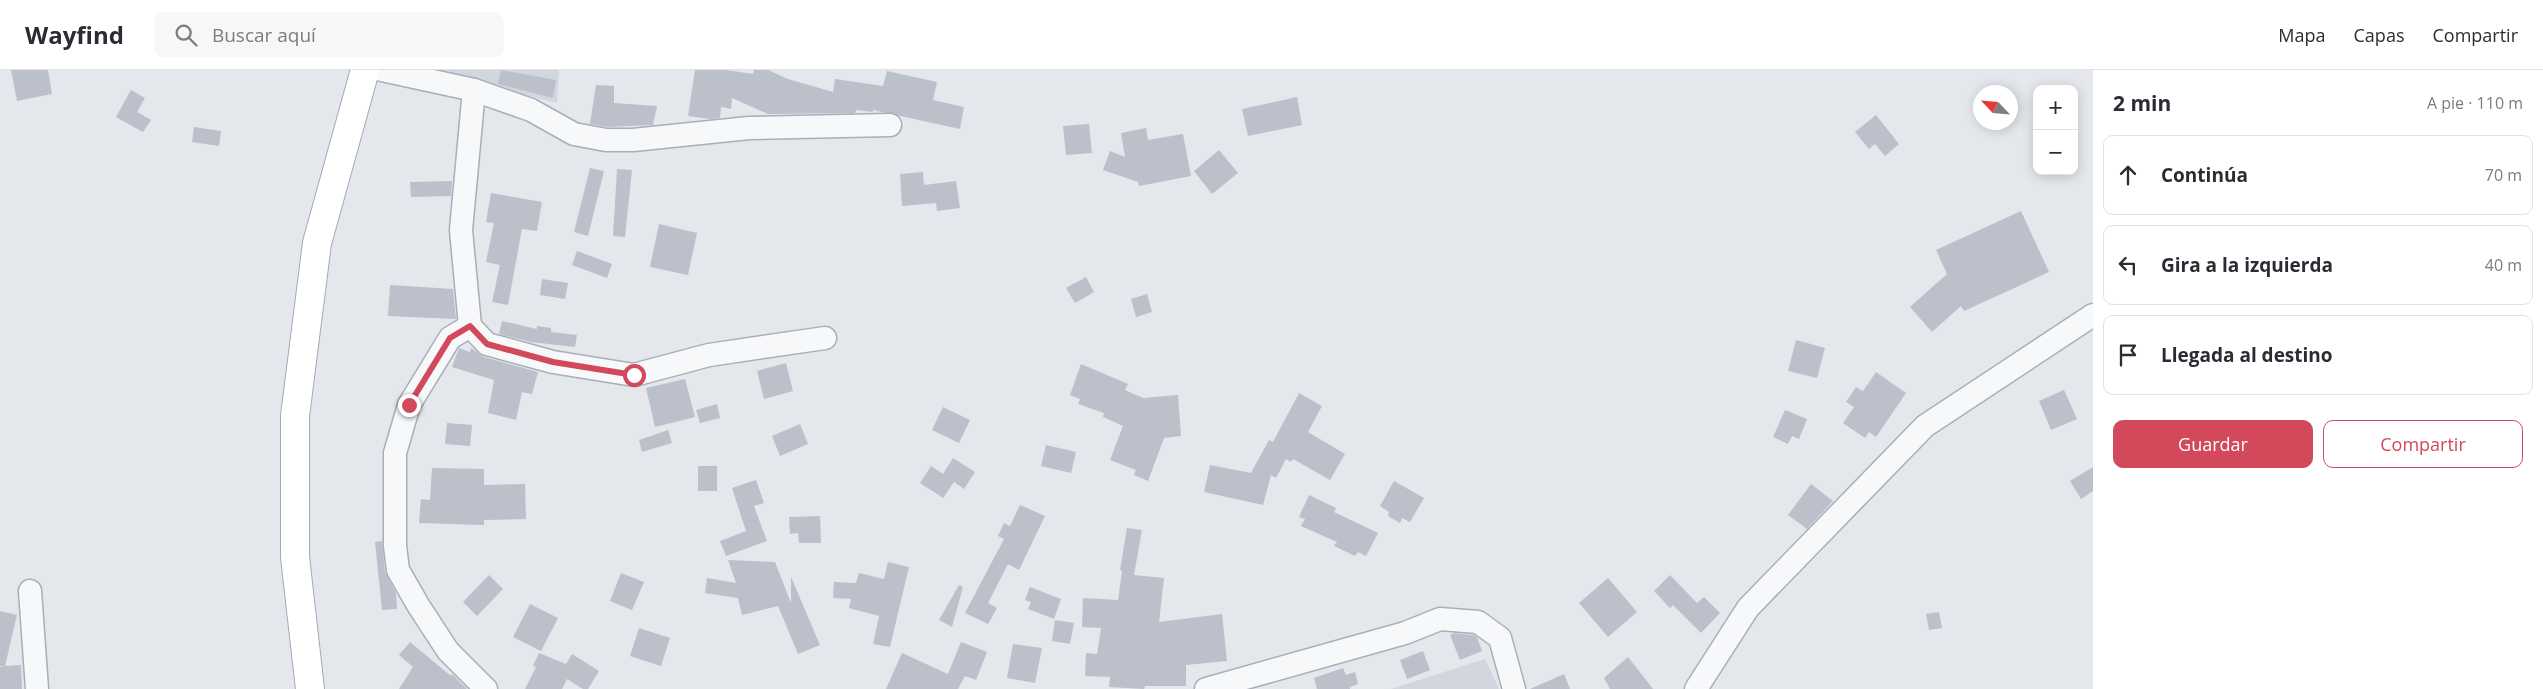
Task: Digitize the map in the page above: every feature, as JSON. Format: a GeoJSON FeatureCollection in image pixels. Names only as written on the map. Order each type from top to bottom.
{"type":"FeatureCollection","features":[{"type":"Feature","properties":{"kind":"main road"},"geometry":{"type":"LineString","coordinates":[[310,689],[295,557],[295,416],[317,243],[365,70]]}},
{"type":"Feature","properties":{"kind":"street"},"geometry":{"type":"LineString","coordinates":[[382,70],[474,90],[531,110],[574,134],[606,140],[633,140],[750,128],[890,125]]}},
{"type":"Feature","properties":{"kind":"street"},"geometry":{"type":"LineString","coordinates":[[474,90],[461,230],[470,326],[487,344],[553,362],[634,375],[709,355],[825,338]]}},
{"type":"Feature","properties":{"kind":"street"},"geometry":{"type":"LineString","coordinates":[[1696,689],[1748,608],[1925,426],[2093,315]]}},
{"type":"Feature","properties":{"kind":"street"},"geometry":{"type":"LineString","coordinates":[[470,326],[450,338],[409,405],[395,453],[395,546],[398,570],[418,605],[448,651],[486,689]]}},
{"type":"Feature","properties":{"kind":"street"},"geometry":{"type":"LineString","coordinates":[[30,590],[37,689]]}},
{"type":"Feature","properties":{"kind":"street"},"geometry":{"type":"LineString","coordinates":[[1206,689],[1405,633],[1440,619],[1478,622],[1500,638],[1514,689]]}},
{"type":"Feature","properties":{"kind":"shaded area"},"geometry":{"type":"Polygon","coordinates":[[[425,70],[559,70],[557,103],[428,71],[425,70]]]}},
{"type":"Feature","properties":{"kind":"shaded area"},"geometry":{"type":"Polygon","coordinates":[[[1485,659],[1499,689],[1391,689],[1485,659]]]}},
{"type":"Feature","properties":{"kind":"building"},"geometry":{"type":"Polygon","coordinates":[[[11,70],[48,70],[52,94],[17,101],[11,70]]]}},
{"type":"Feature","properties":{"kind":"building"},"geometry":{"type":"Polygon","coordinates":[[[501,70],[556,80],[553,98],[498,84],[501,70]]]}},
{"type":"Feature","properties":{"kind":"building"},"geometry":{"type":"Polygon","coordinates":[[[695,70],[726,70],[753,74],[754,70],[768,70],[788,79],[833,92],[835,79],[883,86],[887,71],[937,82],[933,100],[964,107],[960,129],[873,110],[873,112],[856,110],[855,113],[768,114],[732,98],[731,109],[721,107],[720,118],[711,119],[688,116],[695,70]]]}},
{"type":"Feature","properties":{"kind":"building"},"geometry":{"type":"Polygon","coordinates":[[[596,85],[614,86],[614,103],[657,106],[653,125],[607,127],[590,124],[596,85]]]}},
{"type":"Feature","properties":{"kind":"building"},"geometry":{"type":"Polygon","coordinates":[[[131,90],[145,98],[137,112],[151,120],[143,132],[116,117],[131,90]]]}},
{"type":"Feature","properties":{"kind":"building"},"geometry":{"type":"Polygon","coordinates":[[[1297,97],[1302,125],[1248,136],[1242,109],[1297,97]]]}},
{"type":"Feature","properties":{"kind":"building"},"geometry":{"type":"Polygon","coordinates":[[[1876,115],[1899,144],[1885,156],[1875,144],[1869,149],[1855,132],[1876,115]]]}},
{"type":"Feature","properties":{"kind":"building"},"geometry":{"type":"Polygon","coordinates":[[[1089,124],[1092,153],[1066,155],[1063,126],[1089,124]]]}},
{"type":"Feature","properties":{"kind":"building"},"geometry":{"type":"Polygon","coordinates":[[[194,127],[221,131],[219,146],[192,142],[194,127]]]}},
{"type":"Feature","properties":{"kind":"building"},"geometry":{"type":"Polygon","coordinates":[[[1146,128],[1148,140],[1183,134],[1191,176],[1139,186],[1138,182],[1103,170],[1110,151],[1125,157],[1121,133],[1146,128]]]}},
{"type":"Feature","properties":{"kind":"building"},"geometry":{"type":"Polygon","coordinates":[[[1219,150],[1238,173],[1212,194],[1194,171],[1219,150]]]}},
{"type":"Feature","properties":{"kind":"building"},"geometry":{"type":"Polygon","coordinates":[[[590,168],[604,171],[588,236],[574,232],[590,168]]]}},
{"type":"Feature","properties":{"kind":"building"},"geometry":{"type":"Polygon","coordinates":[[[617,169],[632,170],[625,237],[613,236],[617,169]]]}},
{"type":"Feature","properties":{"kind":"building"},"geometry":{"type":"Polygon","coordinates":[[[923,172],[924,185],[956,181],[960,208],[937,211],[936,203],[902,206],[900,174],[923,172]]]}},
{"type":"Feature","properties":{"kind":"building"},"geometry":{"type":"Polygon","coordinates":[[[452,181],[451,196],[411,197],[410,182],[452,181]]]}},
{"type":"Feature","properties":{"kind":"building"},"geometry":{"type":"Polygon","coordinates":[[[491,193],[542,202],[537,231],[522,229],[508,305],[492,302],[500,265],[486,262],[494,223],[486,222],[491,193]]]}},
{"type":"Feature","properties":{"kind":"building"},"geometry":{"type":"Polygon","coordinates":[[[2021,211],[2049,272],[1964,311],[1961,306],[1932,332],[1910,307],[1947,274],[1936,250],[2021,211]]]}},
{"type":"Feature","properties":{"kind":"building"},"geometry":{"type":"Polygon","coordinates":[[[659,224],[697,233],[688,275],[650,267],[659,224]]]}},
{"type":"Feature","properties":{"kind":"building"},"geometry":{"type":"Polygon","coordinates":[[[577,251],[612,264],[607,278],[572,265],[577,251]]]}},
{"type":"Feature","properties":{"kind":"building"},"geometry":{"type":"Polygon","coordinates":[[[1086,277],[1094,292],[1075,303],[1066,288],[1086,277]]]}},
{"type":"Feature","properties":{"kind":"building"},"geometry":{"type":"Polygon","coordinates":[[[542,279],[568,283],[565,299],[540,295],[542,279]]]}},
{"type":"Feature","properties":{"kind":"building"},"geometry":{"type":"Polygon","coordinates":[[[390,285],[453,289],[456,319],[388,316],[390,285]]]}},
{"type":"Feature","properties":{"kind":"building"},"geometry":{"type":"Polygon","coordinates":[[[1147,294],[1152,312],[1136,317],[1131,299],[1147,294]]]}},
{"type":"Feature","properties":{"kind":"building"},"geometry":{"type":"Polygon","coordinates":[[[502,321],[537,329],[537,326],[551,328],[551,332],[577,335],[575,347],[531,342],[499,334],[502,321]]]}},
{"type":"Feature","properties":{"kind":"building"},"geometry":{"type":"Polygon","coordinates":[[[1796,340],[1825,348],[1817,378],[1788,371],[1796,340]]]}},
{"type":"Feature","properties":{"kind":"building"},"geometry":{"type":"Polygon","coordinates":[[[459,348],[470,352],[471,348],[484,357],[538,372],[532,394],[522,392],[516,420],[488,413],[494,380],[452,367],[459,348]]]}},
{"type":"Feature","properties":{"kind":"building"},"geometry":{"type":"Polygon","coordinates":[[[786,363],[793,391],[764,399],[757,371],[786,363]]]}},
{"type":"Feature","properties":{"kind":"building"},"geometry":{"type":"Polygon","coordinates":[[[1081,364],[1128,384],[1125,390],[1143,398],[1178,395],[1181,436],[1164,438],[1148,481],[1134,475],[1136,470],[1110,460],[1123,426],[1103,417],[1104,413],[1078,404],[1080,399],[1070,395],[1081,364]]]}},
{"type":"Feature","properties":{"kind":"building"},"geometry":{"type":"Polygon","coordinates":[[[1876,372],[1906,393],[1876,437],[1869,432],[1865,438],[1843,423],[1854,407],[1846,402],[1856,387],[1863,391],[1876,372]]]}},
{"type":"Feature","properties":{"kind":"building"},"geometry":{"type":"Polygon","coordinates":[[[685,379],[695,417],[655,427],[646,388],[685,379]]]}},
{"type":"Feature","properties":{"kind":"building"},"geometry":{"type":"Polygon","coordinates":[[[2064,390],[2077,419],[2051,430],[2039,401],[2064,390]]]}},
{"type":"Feature","properties":{"kind":"building"},"geometry":{"type":"Polygon","coordinates":[[[1299,393],[1322,406],[1308,432],[1345,454],[1330,480],[1293,459],[1291,462],[1286,459],[1276,478],[1271,475],[1263,505],[1204,492],[1210,465],[1251,473],[1269,440],[1273,442],[1299,393]]]}},
{"type":"Feature","properties":{"kind":"building"},"geometry":{"type":"Polygon","coordinates":[[[717,404],[720,418],[700,423],[696,410],[717,404]]]}},
{"type":"Feature","properties":{"kind":"building"},"geometry":{"type":"Polygon","coordinates":[[[943,407],[970,420],[959,443],[932,430],[943,407]]]}},
{"type":"Feature","properties":{"kind":"building"},"geometry":{"type":"Polygon","coordinates":[[[1785,410],[1807,419],[1799,439],[1792,436],[1788,444],[1773,437],[1785,410]]]}},
{"type":"Feature","properties":{"kind":"building"},"geometry":{"type":"Polygon","coordinates":[[[447,423],[472,425],[470,446],[445,444],[447,423]]]}},
{"type":"Feature","properties":{"kind":"building"},"geometry":{"type":"Polygon","coordinates":[[[800,424],[808,444],[780,456],[772,436],[800,424]]]}},
{"type":"Feature","properties":{"kind":"building"},"geometry":{"type":"Polygon","coordinates":[[[668,430],[672,443],[642,452],[639,440],[668,430]]]}},
{"type":"Feature","properties":{"kind":"building"},"geometry":{"type":"Polygon","coordinates":[[[1046,445],[1076,452],[1071,473],[1041,466],[1046,445]]]}},
{"type":"Feature","properties":{"kind":"building"},"geometry":{"type":"Polygon","coordinates":[[[953,458],[975,472],[964,489],[954,482],[943,498],[920,483],[931,466],[943,474],[953,458]]]}},
{"type":"Feature","properties":{"kind":"building"},"geometry":{"type":"Polygon","coordinates":[[[698,466],[717,466],[717,491],[698,491],[698,466]]]}},
{"type":"Feature","properties":{"kind":"building"},"geometry":{"type":"Polygon","coordinates":[[[2093,467],[2093,491],[2081,499],[2070,481],[2093,467]]]}},
{"type":"Feature","properties":{"kind":"building"},"geometry":{"type":"Polygon","coordinates":[[[432,468],[484,469],[484,485],[525,484],[526,519],[484,520],[484,525],[419,523],[421,499],[430,500],[432,468]]]}},
{"type":"Feature","properties":{"kind":"building"},"geometry":{"type":"Polygon","coordinates":[[[756,480],[764,503],[754,506],[767,541],[726,556],[720,541],[746,531],[732,488],[756,480]]]}},
{"type":"Feature","properties":{"kind":"building"},"geometry":{"type":"Polygon","coordinates":[[[1394,481],[1424,498],[1410,522],[1402,518],[1400,523],[1388,516],[1389,512],[1380,506],[1394,481]]]}},
{"type":"Feature","properties":{"kind":"building"},"geometry":{"type":"Polygon","coordinates":[[[1811,484],[1833,501],[1807,529],[1788,515],[1811,484]]]}},
{"type":"Feature","properties":{"kind":"building"},"geometry":{"type":"Polygon","coordinates":[[[1309,495],[1336,508],[1334,512],[1378,533],[1366,556],[1358,552],[1355,556],[1334,546],[1337,542],[1301,526],[1305,519],[1299,517],[1309,495]]]}},
{"type":"Feature","properties":{"kind":"building"},"geometry":{"type":"Polygon","coordinates":[[[1020,505],[1045,516],[1019,570],[1008,564],[988,603],[997,608],[988,624],[965,613],[1004,539],[998,536],[1004,523],[1010,526],[1020,505]]]}},
{"type":"Feature","properties":{"kind":"building"},"geometry":{"type":"Polygon","coordinates":[[[820,516],[821,543],[799,543],[798,533],[790,534],[789,517],[820,516]]]}},
{"type":"Feature","properties":{"kind":"building"},"geometry":{"type":"Polygon","coordinates":[[[1127,528],[1142,530],[1134,575],[1164,578],[1159,622],[1222,614],[1227,661],[1186,665],[1186,686],[1145,686],[1144,689],[1109,687],[1110,677],[1085,676],[1086,653],[1097,654],[1101,628],[1082,627],[1083,598],[1118,600],[1122,571],[1120,570],[1127,528]]]}},
{"type":"Feature","properties":{"kind":"building"},"geometry":{"type":"Polygon","coordinates":[[[382,541],[385,572],[396,593],[397,609],[382,610],[375,542],[382,541]]]}},
{"type":"Feature","properties":{"kind":"building"},"geometry":{"type":"Polygon","coordinates":[[[728,560],[775,562],[791,603],[791,577],[820,645],[798,654],[778,606],[742,615],[738,598],[705,593],[707,578],[736,583],[728,560]]]}},
{"type":"Feature","properties":{"kind":"building"},"geometry":{"type":"Polygon","coordinates":[[[888,562],[909,567],[890,647],[873,644],[879,616],[849,608],[851,599],[833,598],[834,582],[856,583],[859,573],[884,579],[888,562]]]}},
{"type":"Feature","properties":{"kind":"building"},"geometry":{"type":"Polygon","coordinates":[[[621,573],[644,582],[632,610],[610,601],[621,573]]]}},
{"type":"Feature","properties":{"kind":"building"},"geometry":{"type":"Polygon","coordinates":[[[489,575],[503,589],[477,616],[463,602],[489,575]]]}},
{"type":"Feature","properties":{"kind":"building"},"geometry":{"type":"Polygon","coordinates":[[[1670,575],[1697,603],[1704,597],[1720,613],[1701,633],[1673,605],[1670,608],[1654,591],[1670,575]]]}},
{"type":"Feature","properties":{"kind":"building"},"geometry":{"type":"Polygon","coordinates":[[[1608,578],[1637,612],[1608,637],[1579,603],[1608,578]]]}},
{"type":"Feature","properties":{"kind":"building"},"geometry":{"type":"Polygon","coordinates":[[[959,585],[963,587],[952,627],[939,620],[959,585]]]}},
{"type":"Feature","properties":{"kind":"building"},"geometry":{"type":"Polygon","coordinates":[[[1030,587],[1061,599],[1054,619],[1028,609],[1031,602],[1025,600],[1030,587]]]}},
{"type":"Feature","properties":{"kind":"building"},"geometry":{"type":"Polygon","coordinates":[[[530,604],[558,618],[541,651],[513,637],[530,604]]]}},
{"type":"Feature","properties":{"kind":"building"},"geometry":{"type":"Polygon","coordinates":[[[0,611],[17,615],[5,666],[21,665],[22,689],[0,689],[0,667],[4,666],[0,666],[0,611]]]}},
{"type":"Feature","properties":{"kind":"building"},"geometry":{"type":"Polygon","coordinates":[[[1939,612],[1942,628],[1929,630],[1926,614],[1939,612]]]}},
{"type":"Feature","properties":{"kind":"building"},"geometry":{"type":"Polygon","coordinates":[[[1055,620],[1074,623],[1070,644],[1052,641],[1055,620]]]}},
{"type":"Feature","properties":{"kind":"building"},"geometry":{"type":"Polygon","coordinates":[[[639,628],[670,638],[661,666],[630,656],[639,628]]]}},
{"type":"Feature","properties":{"kind":"building"},"geometry":{"type":"Polygon","coordinates":[[[1454,633],[1477,637],[1482,651],[1460,660],[1450,635],[1454,633]]]}},
{"type":"Feature","properties":{"kind":"building"},"geometry":{"type":"Polygon","coordinates":[[[410,642],[451,676],[452,674],[467,689],[399,689],[413,667],[399,655],[410,642]]]}},
{"type":"Feature","properties":{"kind":"building"},"geometry":{"type":"Polygon","coordinates":[[[961,642],[987,652],[976,680],[965,676],[958,689],[886,689],[902,653],[948,674],[961,642]]]}},
{"type":"Feature","properties":{"kind":"building"},"geometry":{"type":"Polygon","coordinates":[[[1013,644],[1042,648],[1035,683],[1007,678],[1013,644]]]}},
{"type":"Feature","properties":{"kind":"building"},"geometry":{"type":"Polygon","coordinates":[[[1423,651],[1430,670],[1407,679],[1400,660],[1423,651]]]}},
{"type":"Feature","properties":{"kind":"building"},"geometry":{"type":"Polygon","coordinates":[[[539,653],[566,664],[572,654],[599,671],[588,689],[583,689],[567,679],[562,689],[525,689],[536,667],[533,666],[539,653]]]}},
{"type":"Feature","properties":{"kind":"building"},"geometry":{"type":"Polygon","coordinates":[[[1628,657],[1653,689],[1610,689],[1604,678],[1628,657]]]}},
{"type":"Feature","properties":{"kind":"building"},"geometry":{"type":"Polygon","coordinates":[[[1343,668],[1346,675],[1355,672],[1358,684],[1350,687],[1350,689],[1317,689],[1314,678],[1343,668]]]}},
{"type":"Feature","properties":{"kind":"building"},"geometry":{"type":"Polygon","coordinates":[[[1564,674],[1570,689],[1530,689],[1564,674]]]}},
{"type":"Feature","properties":{"kind":"route"},"geometry":{"type":"LineString","coordinates":[[409,405],[450,338],[470,326],[487,344],[513,352],[553,362],[634,375]]}}]}
